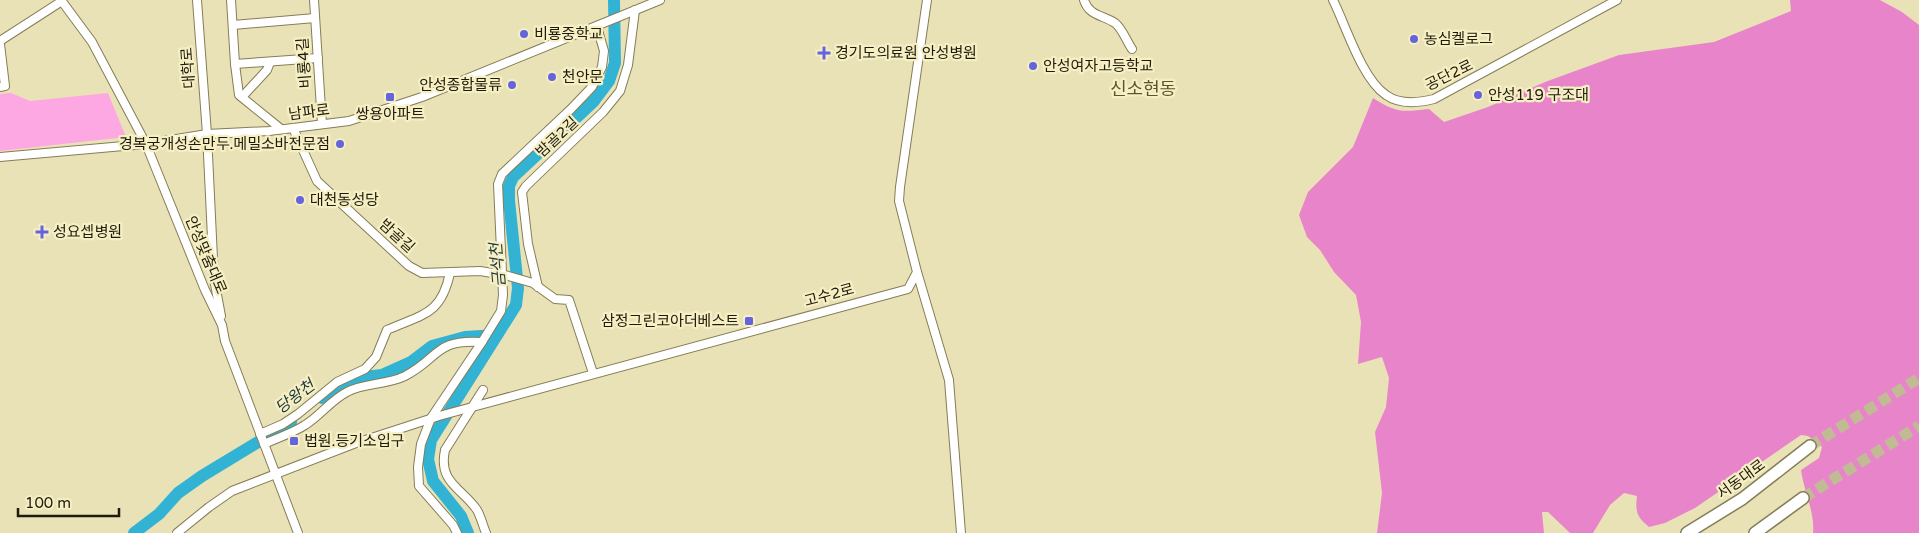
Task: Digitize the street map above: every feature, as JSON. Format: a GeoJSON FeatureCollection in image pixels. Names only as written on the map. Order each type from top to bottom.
{"type":"FeatureCollection","features":[{"type":"Feature","properties":{"kind":"highway","name":"서동대로"},"geometry":{"type":"LineString","coordinates":[[1687,533],[1742,499],[1810,446]]}},
{"type":"Feature","properties":{"kind":"highway"},"geometry":{"type":"LineString","coordinates":[[1755,533],[1803,498]]}},
{"type":"Feature","properties":{"kind":"street","name":"대학로"},"geometry":{"type":"LineString","coordinates":[[197,0],[207,134],[214,279],[222,325]]}},
{"type":"Feature","properties":{"kind":"street"},"geometry":{"type":"LineString","coordinates":[[231,0],[239,95],[281,129]]}},
{"type":"Feature","properties":{"kind":"street","name":"비룡4길"},"geometry":{"type":"LineString","coordinates":[[314,0],[322,124]]}},
{"type":"Feature","properties":{"kind":"street"},"geometry":{"type":"LineString","coordinates":[[634,11],[637,0]]}},
{"type":"Feature","properties":{"kind":"street"},"geometry":{"type":"LineString","coordinates":[[634,11],[660,0]]}},
{"type":"Feature","properties":{"kind":"street"},"geometry":{"type":"LineString","coordinates":[[927,0],[899,202],[949,380],[961,533]]}},
{"type":"Feature","properties":{"kind":"street"},"geometry":{"type":"LineString","coordinates":[[1084,0],[1096,16],[1115,23],[1132,50]]}},
{"type":"Feature","properties":{"kind":"street","name":"공단2로"},"geometry":{"type":"LineString","coordinates":[[1333,0],[1361,62],[1374,84],[1386,95],[1401,101],[1418,103],[1434,99],[1617,0]]}},
{"type":"Feature","properties":{"kind":"street"},"geometry":{"type":"LineString","coordinates":[[0,87],[5,86],[0,42],[61,1]]}},
{"type":"Feature","properties":{"kind":"street","name":"안성맞춤대로"},"geometry":{"type":"LineString","coordinates":[[61,1],[92,42],[146,144],[205,290],[222,325],[225,341],[298,533]]}},
{"type":"Feature","properties":{"kind":"street","name":"남파로"},"geometry":{"type":"LineString","coordinates":[[0,157],[146,144],[207,134],[293,128],[348,121],[382,111],[634,11]]}},
{"type":"Feature","properties":{"kind":"street","name":"밤골2길"},"geometry":{"type":"LineString","coordinates":[[535,285],[522,192],[526,186],[604,112],[620,91],[628,65],[634,11]]}},
{"type":"Feature","properties":{"kind":"street"},"geometry":{"type":"LineString","coordinates":[[233,24],[315,18]]}},
{"type":"Feature","properties":{"kind":"street"},"geometry":{"type":"LineString","coordinates":[[457,533],[453,525],[419,486],[418,467],[421,444],[435,417],[501,311],[504,275],[498,184],[502,174],[571,110],[592,87],[602,67],[604,51],[597,27]]}},
{"type":"Feature","properties":{"kind":"street"},"geometry":{"type":"LineString","coordinates":[[235,64],[318,58]]}},
{"type":"Feature","properties":{"kind":"street"},"geometry":{"type":"LineString","coordinates":[[242,97],[267,70],[270,62]]}},
{"type":"Feature","properties":{"kind":"street","name":"밤골길"},"geometry":{"type":"LineString","coordinates":[[293,128],[317,180],[409,266],[422,273],[480,270],[504,275],[535,285],[555,299],[569,300],[593,373]]}},
{"type":"Feature","properties":{"kind":"street","name":"고수2로"},"geometry":{"type":"LineString","coordinates":[[177,533],[209,506],[232,491],[356,443],[435,417],[908,288],[918,272]]}},
{"type":"Feature","properties":{"kind":"street"},"geometry":{"type":"LineString","coordinates":[[260,434],[283,424],[298,414],[337,382],[365,369],[376,357],[387,330],[433,310],[446,291],[450,273]]}},
{"type":"Feature","properties":{"kind":"street"},"geometry":{"type":"LineString","coordinates":[[264,444],[305,425],[348,391],[405,376],[438,350],[450,344],[464,341],[483,341]]}},
{"type":"Feature","properties":{"kind":"street"},"geometry":{"type":"LineString","coordinates":[[483,390],[445,450],[444,459],[445,474],[478,511],[486,533]]}},
{"type":"Feature","properties":{"kind":"shaded area"},"geometry":{"type":"Polygon","coordinates":[[[1790,0],[1880,0],[1902,12],[1919,25],[1919,533],[1813,533],[1811,510],[1801,470],[1819,458],[1822,447],[1808,436],[1801,435],[1695,508],[1665,523],[1649,527],[1638,514],[1636,506],[1637,496],[1624,493],[1610,505],[1593,533],[1570,533],[1548,512],[1542,512],[1544,533],[1377,533],[1382,493],[1375,432],[1386,407],[1389,378],[1382,357],[1358,364],[1361,322],[1356,295],[1334,272],[1320,250],[1307,237],[1299,215],[1308,192],[1353,147],[1373,98],[1394,109],[1412,111],[1429,109],[1444,122],[1488,107],[1545,82],[1619,55],[1714,42],[1791,11],[1790,0]]]}},
{"type":"Feature","properties":{"kind":"shaded area"},"geometry":{"type":"Polygon","coordinates":[[[11,93],[30,101],[108,93],[126,137],[0,151],[0,94],[11,93]]]}},
{"type":"Feature","properties":{"kind":"waterway","name":"금석천"},"geometry":{"type":"LineString","coordinates":[[468,533],[461,516],[433,481],[428,459],[431,440],[516,305],[518,288],[509,186],[513,177],[594,101],[609,81],[615,63],[614,0]]}},
{"type":"Feature","properties":{"kind":"waterway","name":"당왕천"},"geometry":{"type":"LineString","coordinates":[[322,398],[355,378],[382,375],[411,362],[432,346],[465,337],[497,335]]}},
{"type":"Feature","properties":{"kind":"waterway","name":"당왕천"},"geometry":{"type":"LineString","coordinates":[[134,533],[159,514],[178,493],[202,476],[291,422]]}},
{"type":"Feature","properties":{"kind":"tunnel"},"geometry":{"type":"LineString","coordinates":[[1810,446],[1919,378]]}},
{"type":"Feature","properties":{"kind":"tunnel"},"geometry":{"type":"LineString","coordinates":[[1803,498],[1919,426]]}},
{"type":"Feature","properties":{"kind":"place","name":"비룡중학교"},"geometry":{"type":"Point","coordinates":[524,34]}},
{"type":"Feature","properties":{"kind":"place","name":"농심켈로그"},"geometry":{"type":"Point","coordinates":[1414,39]}},
{"type":"Feature","properties":{"kind":"place","name":"경기도의료원 안성병원"},"geometry":{"type":"Point","coordinates":[824,53]}},
{"type":"Feature","properties":{"kind":"place","name":"안성여자고등학교"},"geometry":{"type":"Point","coordinates":[1033,66]}},
{"type":"Feature","properties":{"kind":"place","name":"천안문"},"geometry":{"type":"Point","coordinates":[552,77]}},
{"type":"Feature","properties":{"kind":"place","name":"안성종합물류"},"geometry":{"type":"Point","coordinates":[512,85]}},
{"type":"Feature","properties":{"kind":"place","name":"안성119 구조대"},"geometry":{"type":"Point","coordinates":[1478,95]}},
{"type":"Feature","properties":{"kind":"place","name":"쌍용아파트"},"geometry":{"type":"Point","coordinates":[390,97]}},
{"type":"Feature","properties":{"kind":"place","name":"경복궁개성손만두.메밀소바전문점"},"geometry":{"type":"Point","coordinates":[340,144]}},
{"type":"Feature","properties":{"kind":"place","name":"대천동성당"},"geometry":{"type":"Point","coordinates":[300,200]}},
{"type":"Feature","properties":{"kind":"place","name":"성요셉병원"},"geometry":{"type":"Point","coordinates":[42,232]}},
{"type":"Feature","properties":{"kind":"place","name":"삼정그린코아더베스트"},"geometry":{"type":"Point","coordinates":[749,321]}},
{"type":"Feature","properties":{"kind":"place","name":"법원.등기소입구"},"geometry":{"type":"Point","coordinates":[294,441]}},
{"type":"Feature","properties":{"kind":"district","name":"신소현동"},"geometry":{"type":"Point","coordinates":[1143,89]}}]}
